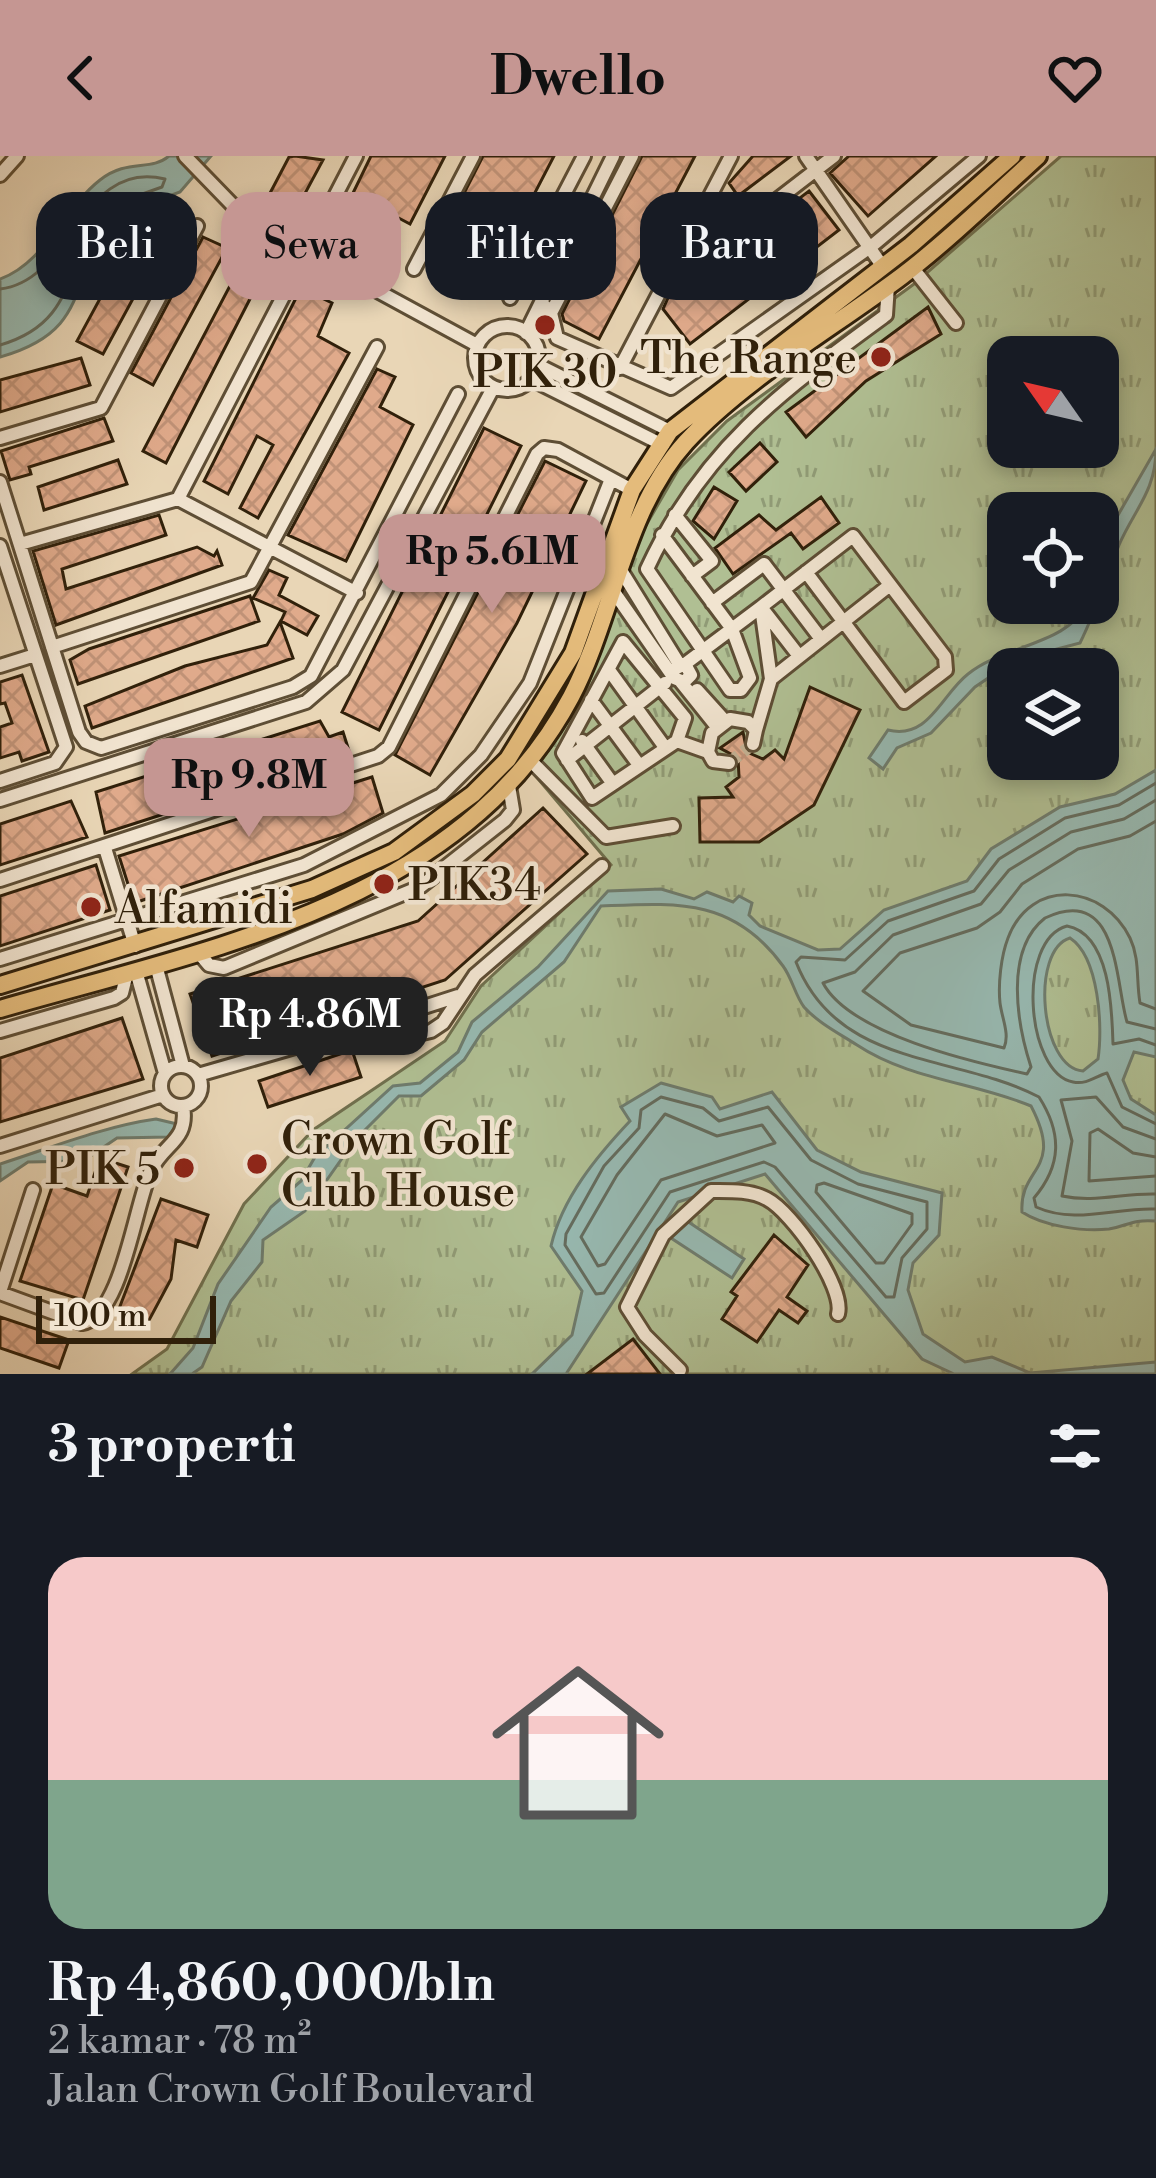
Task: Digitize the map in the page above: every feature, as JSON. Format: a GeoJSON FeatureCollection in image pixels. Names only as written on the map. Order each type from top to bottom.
{"type":"FeatureCollection","features":[{"type":"Feature","properties":{"kind":"main road"},"geometry":{"type":"LineString","coordinates":[[0,1009],[198,952],[348,896],[450,841],[509,786],[570,699],[660,479],[687,440],[886,276],[1012,156]]}},
{"type":"Feature","properties":{"kind":"main road"},"geometry":{"type":"LineString","coordinates":[[0,985],[318,886],[394,852],[473,794],[508,760],[573,653],[632,490],[665,438],[886,276],[912,267],[1038,156]]}},
{"type":"Feature","properties":{"kind":"street"},"geometry":{"type":"LineString","coordinates":[[0,175],[16,156]]}},
{"type":"Feature","properties":{"kind":"street"},"geometry":{"type":"LineString","coordinates":[[185,156],[221,192]]}},
{"type":"Feature","properties":{"kind":"street"},"geometry":{"type":"LineString","coordinates":[[337,192],[356,156]]}},
{"type":"Feature","properties":{"kind":"street"},"geometry":{"type":"LineString","coordinates":[[414,268],[473,156]]}},
{"type":"Feature","properties":{"kind":"street"},"geometry":{"type":"LineString","coordinates":[[565,192],[584,156]]}},
{"type":"Feature","properties":{"kind":"street"},"geometry":{"type":"LineString","coordinates":[[526,333],[613,156]]}},
{"type":"Feature","properties":{"kind":"street"},"geometry":{"type":"LineString","coordinates":[[551,313],[632,156]]}},
{"type":"Feature","properties":{"kind":"street"},"geometry":{"type":"LineString","coordinates":[[712,192],[731,156]]}},
{"type":"Feature","properties":{"kind":"street"},"geometry":{"type":"LineString","coordinates":[[662,535],[732,629],[750,678],[741,690],[730,690],[646,572],[662,535],[717,453],[776,396],[886,315],[886,276],[873,245],[806,156]]}},
{"type":"Feature","properties":{"kind":"street"},"geometry":{"type":"LineString","coordinates":[[789,192],[834,156]]}},
{"type":"Feature","properties":{"kind":"street"},"geometry":{"type":"LineString","coordinates":[[541,302],[551,313],[557,338],[666,388],[677,386],[873,245],[979,156]]}},
{"type":"Feature","properties":{"kind":"street"},"geometry":{"type":"LineString","coordinates":[[912,267],[956,323]]}},
{"type":"Feature","properties":{"kind":"street"},"geometry":{"type":"LineString","coordinates":[[0,437],[101,408],[158,300]]}},
{"type":"Feature","properties":{"kind":"street"},"geometry":{"type":"LineString","coordinates":[[178,500],[281,300]]}},
{"type":"Feature","properties":{"kind":"street"},"geometry":{"type":"LineString","coordinates":[[393,300],[478,345]]}},
{"type":"Feature","properties":{"kind":"street"},"geometry":{"type":"LineString","coordinates":[[620,368],[655,300]]}},
{"type":"Feature","properties":{"kind":"street"},"geometry":{"type":"LineString","coordinates":[[499,327],[526,333],[537,347],[538,365],[531,380],[513,390],[494,388],[475,365],[478,345],[499,327]]}},
{"type":"Feature","properties":{"kind":"street"},"geometry":{"type":"LineString","coordinates":[[52,646],[242,589],[270,548],[377,346]]}},
{"type":"Feature","properties":{"kind":"street"},"geometry":{"type":"LineString","coordinates":[[538,365],[665,438]]}},
{"type":"Feature","properties":{"kind":"street"},"geometry":{"type":"LineString","coordinates":[[531,380],[665,438],[687,440]]}},
{"type":"Feature","properties":{"kind":"street"},"geometry":{"type":"LineString","coordinates":[[0,800],[306,702],[328,688],[344,670],[494,388]]}},
{"type":"Feature","properties":{"kind":"street"},"geometry":{"type":"LineString","coordinates":[[0,482],[80,732],[101,748],[293,687],[323,660],[458,394]]}},
{"type":"Feature","properties":{"kind":"street"},"geometry":{"type":"LineString","coordinates":[[0,880],[384,752],[537,454],[544,448],[558,450],[632,490]]}},
{"type":"Feature","properties":{"kind":"street"},"geometry":{"type":"LineString","coordinates":[[0,959],[291,869],[441,795],[466,773],[530,683],[611,479]]}},
{"type":"Feature","properties":{"kind":"street"},"geometry":{"type":"LineString","coordinates":[[20,544],[178,500],[357,593]]}},
{"type":"Feature","properties":{"kind":"street"},"geometry":{"type":"LineString","coordinates":[[675,514],[712,561],[692,576]]}},
{"type":"Feature","properties":{"kind":"street"},"geometry":{"type":"LineString","coordinates":[[567,760],[680,673],[701,651],[853,536],[945,657],[946,670],[904,702],[806,572]]}},
{"type":"Feature","properties":{"kind":"street"},"geometry":{"type":"LineString","coordinates":[[0,549],[65,747],[63,756],[0,781]]}},
{"type":"Feature","properties":{"kind":"street"},"geometry":{"type":"LineString","coordinates":[[712,603],[764,564],[821,639]]}},
{"type":"Feature","properties":{"kind":"street"},"geometry":{"type":"LineString","coordinates":[[622,572],[680,673]]}},
{"type":"Feature","properties":{"kind":"street"},"geometry":{"type":"LineString","coordinates":[[770,679],[890,585]]}},
{"type":"Feature","properties":{"kind":"street"},"geometry":{"type":"LineString","coordinates":[[614,592],[721,724]]}},
{"type":"Feature","properties":{"kind":"street"},"geometry":{"type":"LineString","coordinates":[[721,724],[743,720],[754,737],[770,679],[760,607]]}},
{"type":"Feature","properties":{"kind":"street"},"geometry":{"type":"LineString","coordinates":[[760,607],[799,656]]}},
{"type":"Feature","properties":{"kind":"street"},"geometry":{"type":"LineString","coordinates":[[622,642],[685,718],[671,744],[590,798],[563,752],[608,670],[622,642]]}},
{"type":"Feature","properties":{"kind":"street"},"geometry":{"type":"LineString","coordinates":[[0,666],[35,655]]}},
{"type":"Feature","properties":{"kind":"street"},"geometry":{"type":"LineString","coordinates":[[608,670],[671,744],[708,752],[713,761],[730,764]]}},
{"type":"Feature","properties":{"kind":"street"},"geometry":{"type":"LineString","coordinates":[[591,700],[639,765]]}},
{"type":"Feature","properties":{"kind":"street"},"geometry":{"type":"LineString","coordinates":[[708,752],[721,724]]}},
{"type":"Feature","properties":{"kind":"street"},"geometry":{"type":"LineString","coordinates":[[575,729],[613,784]]}},
{"type":"Feature","properties":{"kind":"street"},"geometry":{"type":"LineString","coordinates":[[530,760],[606,837],[673,826]]}},
{"type":"Feature","properties":{"kind":"street"},"geometry":{"type":"LineString","coordinates":[[466,773],[473,794]]}},
{"type":"Feature","properties":{"kind":"street"},"geometry":{"type":"LineString","coordinates":[[105,848],[135,946]]}},
{"type":"Feature","properties":{"kind":"street"},"geometry":{"type":"LineString","coordinates":[[364,1027],[412,1038],[443,1023],[458,996],[602,866]]}},
{"type":"Feature","properties":{"kind":"street"},"geometry":{"type":"LineString","coordinates":[[291,869],[318,886]]}},
{"type":"Feature","properties":{"kind":"street"},"geometry":{"type":"LineString","coordinates":[[156,965],[184,1066],[198,1075],[458,996]]}},
{"type":"Feature","properties":{"kind":"street"},"geometry":{"type":"LineString","coordinates":[[0,1031],[114,998],[122,993],[132,972]]}},
{"type":"Feature","properties":{"kind":"street"},"geometry":{"type":"LineString","coordinates":[[132,972],[166,1073],[163,1095]]}},
{"type":"Feature","properties":{"kind":"street"},"geometry":{"type":"LineString","coordinates":[[166,1073],[184,1066]]}},
{"type":"Feature","properties":{"kind":"street"},"geometry":{"type":"LineString","coordinates":[[33,1190],[0,1293],[82,1323],[101,1315],[115,1288],[149,1174],[182,1136],[183,1106],[200,1091],[198,1075]]}},
{"type":"Feature","properties":{"kind":"street"},"geometry":{"type":"LineString","coordinates":[[0,1146],[163,1095],[183,1106]]}},
{"type":"Feature","properties":{"kind":"street"},"geometry":{"type":"LineString","coordinates":[[680,1370],[645,1335],[626,1306],[663,1235],[712,1191],[765,1197],[788,1214],[834,1284],[841,1300],[838,1314]]}},
{"type":"Feature","properties":{"kind":"green space"},"geometry":{"type":"Polygon","coordinates":[[[1061,156],[1156,156],[1156,1374],[132,1374],[167,1349],[244,1204],[313,1130],[445,1041],[481,986],[611,865],[533,773],[583,699],[641,534],[678,470],[727,421],[914,284],[1061,156]]]}},
{"type":"Feature","properties":{"kind":"water"},"geometry":{"type":"Polygon","coordinates":[[[169,156],[211,156],[180,192],[87,192],[110,173],[169,156]]]}},
{"type":"Feature","properties":{"kind":"water"},"geometry":{"type":"Polygon","coordinates":[[[36,254],[36,300],[74,300],[53,331],[0,357],[0,279],[36,254]]]}},
{"type":"Feature","properties":{"kind":"water"},"geometry":{"type":"Polygon","coordinates":[[[1156,449],[1148,489],[1119,545],[1119,513],[1156,449]]]}},
{"type":"Feature","properties":{"kind":"water"},"geometry":{"type":"Polygon","coordinates":[[[1088,624],[1080,643],[1020,648],[1051,636],[1066,627],[1088,624]]]}},
{"type":"Feature","properties":{"kind":"water"},"geometry":{"type":"Polygon","coordinates":[[[987,662],[987,679],[931,733],[897,748],[883,769],[869,758],[888,730],[902,731],[924,722],[958,683],[987,662]]]}},
{"type":"Feature","properties":{"kind":"water"},"geometry":{"type":"Polygon","coordinates":[[[1156,770],[1156,1057],[1134,1052],[1123,1080],[1131,1099],[1156,1115],[1156,1221],[1087,1230],[1022,1212],[1023,1197],[1044,1144],[1031,1106],[899,1066],[829,1028],[801,1002],[786,971],[764,943],[723,916],[678,905],[601,906],[564,962],[482,1032],[464,1060],[421,1096],[399,1096],[355,1140],[305,1211],[263,1240],[262,1262],[231,1301],[202,1367],[192,1374],[170,1374],[193,1348],[218,1284],[271,1207],[301,1181],[315,1157],[393,1086],[420,1083],[458,1052],[472,1022],[538,967],[608,891],[661,889],[694,899],[707,892],[733,902],[739,896],[752,903],[749,915],[760,926],[818,950],[840,949],[884,910],[967,881],[991,849],[1060,807],[1115,794],[1156,770]],[[1070,938],[1057,947],[1049,963],[1045,1008],[1057,1051],[1068,1065],[1083,1071],[1098,1059],[1100,1029],[1093,976],[1080,947],[1070,938]]]}},
{"type":"Feature","properties":{"kind":"water"},"geometry":{"type":"Polygon","coordinates":[[[661,1083],[712,1097],[720,1109],[772,1092],[817,1150],[861,1172],[942,1193],[939,1235],[913,1263],[908,1290],[923,1334],[965,1362],[992,1357],[1030,1373],[1156,1362],[1156,1374],[954,1374],[922,1359],[765,1174],[678,1202],[566,1374],[532,1374],[572,1335],[582,1291],[551,1246],[563,1211],[593,1163],[630,1121],[621,1107],[661,1083]]]}},
{"type":"Feature","properties":{"kind":"water"},"geometry":{"type":"Polygon","coordinates":[[[156,1119],[177,1124],[168,1137],[117,1138],[83,1161],[28,1162],[0,1181],[0,1164],[97,1132],[156,1119]]]}},
{"type":"Feature","properties":{"kind":"water"},"geometry":{"type":"Polygon","coordinates":[[[684,1219],[744,1259],[732,1278],[671,1238],[684,1219]]]}},
{"type":"Feature","properties":{"kind":"building"},"geometry":{"type":"Polygon","coordinates":[[[371,156],[445,156],[410,224],[401,219],[401,192],[353,192],[371,156]]]}},
{"type":"Feature","properties":{"kind":"building"},"geometry":{"type":"Polygon","coordinates":[[[483,156],[554,156],[535,192],[465,192],[483,156]]]}},
{"type":"Feature","properties":{"kind":"building"},"geometry":{"type":"Polygon","coordinates":[[[642,156],[695,156],[676,192],[640,192],[640,261],[599,339],[564,321],[562,314],[569,300],[616,300],[616,207],[642,156]]]}},
{"type":"Feature","properties":{"kind":"building"},"geometry":{"type":"Polygon","coordinates":[[[753,156],[791,156],[743,192],[735,192],[729,183],[753,156]]]}},
{"type":"Feature","properties":{"kind":"building"},"geometry":{"type":"Polygon","coordinates":[[[849,156],[936,156],[868,216],[830,173],[849,156]]]}},
{"type":"Feature","properties":{"kind":"building"},"geometry":{"type":"Polygon","coordinates":[[[289,157],[323,160],[306,192],[271,192],[289,157]]]}},
{"type":"Feature","properties":{"kind":"building"},"geometry":{"type":"Polygon","coordinates":[[[818,203],[839,230],[818,246],[818,203]]]}},
{"type":"Feature","properties":{"kind":"building"},"geometry":{"type":"Polygon","coordinates":[[[203,237],[221,245],[221,259],[153,385],[131,373],[170,300],[197,300],[197,248],[203,237]]]}},
{"type":"Feature","properties":{"kind":"building"},"geometry":{"type":"Polygon","coordinates":[[[99,300],[132,300],[103,354],[77,341],[99,300]]]}},
{"type":"Feature","properties":{"kind":"building"},"geometry":{"type":"Polygon","coordinates":[[[222,300],[249,300],[166,463],[143,451],[222,300]]]}},
{"type":"Feature","properties":{"kind":"building"},"geometry":{"type":"Polygon","coordinates":[[[295,300],[332,303],[318,336],[349,353],[258,518],[240,508],[273,445],[257,436],[228,494],[204,481],[295,300]]]}},
{"type":"Feature","properties":{"kind":"building"},"geometry":{"type":"Polygon","coordinates":[[[667,300],[748,300],[690,344],[663,309],[667,300]]]}},
{"type":"Feature","properties":{"kind":"building","name":"The Range"},"geometry":{"type":"Polygon","coordinates":[[[928,307],[941,334],[866,381],[806,437],[786,412],[928,307]]]}},
{"type":"Feature","properties":{"kind":"building"},"geometry":{"type":"Polygon","coordinates":[[[81,358],[90,385],[0,412],[0,380],[81,358]]]}},
{"type":"Feature","properties":{"kind":"building"},"geometry":{"type":"Polygon","coordinates":[[[377,369],[395,377],[380,407],[413,425],[346,561],[288,535],[377,369]]]}},
{"type":"Feature","properties":{"kind":"building"},"geometry":{"type":"Polygon","coordinates":[[[104,418],[113,441],[29,467],[31,474],[10,480],[1,451],[104,418]]]}},
{"type":"Feature","properties":{"kind":"building"},"geometry":{"type":"Polygon","coordinates":[[[484,428],[521,446],[379,730],[342,712],[484,428]]]}},
{"type":"Feature","properties":{"kind":"building"},"geometry":{"type":"Polygon","coordinates":[[[760,443],[777,462],[746,491],[729,472],[760,443]]]}},
{"type":"Feature","properties":{"kind":"building"},"geometry":{"type":"Polygon","coordinates":[[[118,460],[127,484],[44,510],[38,487],[118,460]]]}},
{"type":"Feature","properties":{"kind":"building"},"geometry":{"type":"Polygon","coordinates":[[[545,461],[586,481],[517,623],[430,775],[395,755],[545,461]]]}},
{"type":"Feature","properties":{"kind":"building"},"geometry":{"type":"Polygon","coordinates":[[[714,487],[737,501],[714,539],[693,521],[714,487]]]}},
{"type":"Feature","properties":{"kind":"building"},"geometry":{"type":"Polygon","coordinates":[[[821,497],[839,523],[803,549],[791,533],[733,574],[715,548],[759,515],[776,530],[821,497]]]}},
{"type":"Feature","properties":{"kind":"building"},"geometry":{"type":"Polygon","coordinates":[[[159,515],[166,535],[62,569],[66,589],[197,547],[214,556],[217,551],[222,565],[56,625],[33,551],[159,515]]]}},
{"type":"Feature","properties":{"kind":"building"},"geometry":{"type":"Polygon","coordinates":[[[269,570],[287,578],[279,595],[318,616],[307,635],[281,621],[285,612],[253,598],[269,570]]]}},
{"type":"Feature","properties":{"kind":"building"},"geometry":{"type":"Polygon","coordinates":[[[250,596],[259,621],[78,684],[70,660],[89,649],[250,596]]]}},
{"type":"Feature","properties":{"kind":"building"},"geometry":{"type":"Polygon","coordinates":[[[280,622],[293,658],[92,728],[85,706],[185,666],[267,645],[280,622]]]}},
{"type":"Feature","properties":{"kind":"building"},"geometry":{"type":"Polygon","coordinates":[[[22,675],[49,752],[22,761],[19,752],[0,758],[0,727],[12,723],[5,703],[0,704],[0,682],[22,675]]]}},
{"type":"Feature","properties":{"kind":"building"},"geometry":{"type":"Polygon","coordinates":[[[810,687],[860,710],[814,805],[759,842],[700,842],[699,798],[733,797],[726,787],[739,777],[738,758],[720,748],[743,732],[747,752],[763,759],[775,750],[784,759],[810,687]]]}},
{"type":"Feature","properties":{"kind":"building"},"geometry":{"type":"Polygon","coordinates":[[[320,721],[329,737],[343,732],[350,754],[105,833],[96,792],[320,721]]]}},
{"type":"Feature","properties":{"kind":"building"},"geometry":{"type":"Polygon","coordinates":[[[372,777],[383,813],[343,834],[134,903],[119,856],[372,777]]]}},
{"type":"Feature","properties":{"kind":"building"},"geometry":{"type":"Polygon","coordinates":[[[71,801],[87,837],[0,865],[0,824],[71,801]]]}},
{"type":"Feature","properties":{"kind":"building"},"geometry":{"type":"Polygon","coordinates":[[[543,808],[587,854],[445,980],[212,1056],[190,994],[418,921],[543,808]]]}},
{"type":"Feature","properties":{"kind":"building"},"geometry":{"type":"Polygon","coordinates":[[[96,865],[110,910],[0,946],[0,896],[96,865]]]}},
{"type":"Feature","properties":{"kind":"building"},"geometry":{"type":"Polygon","coordinates":[[[122,1018],[143,1079],[0,1122],[0,1058],[122,1018]]]}},
{"type":"Feature","properties":{"kind":"building"},"geometry":{"type":"Polygon","coordinates":[[[352,1050],[361,1077],[268,1107],[259,1081],[352,1050]]]}},
{"type":"Feature","properties":{"kind":"building"},"geometry":{"type":"Polygon","coordinates":[[[100,1158],[128,1167],[83,1300],[20,1281],[53,1184],[87,1196],[100,1158]]]}},
{"type":"Feature","properties":{"kind":"building"},"geometry":{"type":"Polygon","coordinates":[[[161,1199],[208,1215],[197,1247],[176,1240],[171,1279],[147,1324],[117,1314],[161,1199]]]}},
{"type":"Feature","properties":{"kind":"building"},"geometry":{"type":"Polygon","coordinates":[[[774,1235],[808,1265],[787,1297],[807,1311],[798,1323],[779,1310],[757,1342],[722,1319],[737,1296],[731,1292],[774,1235]]]}},
{"type":"Feature","properties":{"kind":"building"},"geometry":{"type":"Polygon","coordinates":[[[0,1317],[69,1340],[59,1368],[0,1348],[0,1317]]]}},
{"type":"Feature","properties":{"kind":"building"},"geometry":{"type":"Polygon","coordinates":[[[633,1339],[660,1374],[587,1374],[633,1339]]]}},
{"type":"Feature","properties":{"kind":"tunnel"},"geometry":{"type":"LineString","coordinates":[[729,763],[753,744]]}},
{"type":"Feature","properties":{"kind":"place","name":"PIK 30"},"geometry":{"type":"Point","coordinates":[545,325]}},
{"type":"Feature","properties":{"kind":"place","name":"The Range"},"geometry":{"type":"Point","coordinates":[881,357]}},
{"type":"Feature","properties":{"kind":"place","name":"PIK34"},"geometry":{"type":"Point","coordinates":[384,884]}},
{"type":"Feature","properties":{"kind":"place","name":"Alfamidi"},"geometry":{"type":"Point","coordinates":[91,907]}},
{"type":"Feature","properties":{"kind":"place","name":"Crown Golf Club House"},"geometry":{"type":"Point","coordinates":[257,1164]}},
{"type":"Feature","properties":{"kind":"place","name":"PIK 5"},"geometry":{"type":"Point","coordinates":[184,1168]}}]}
